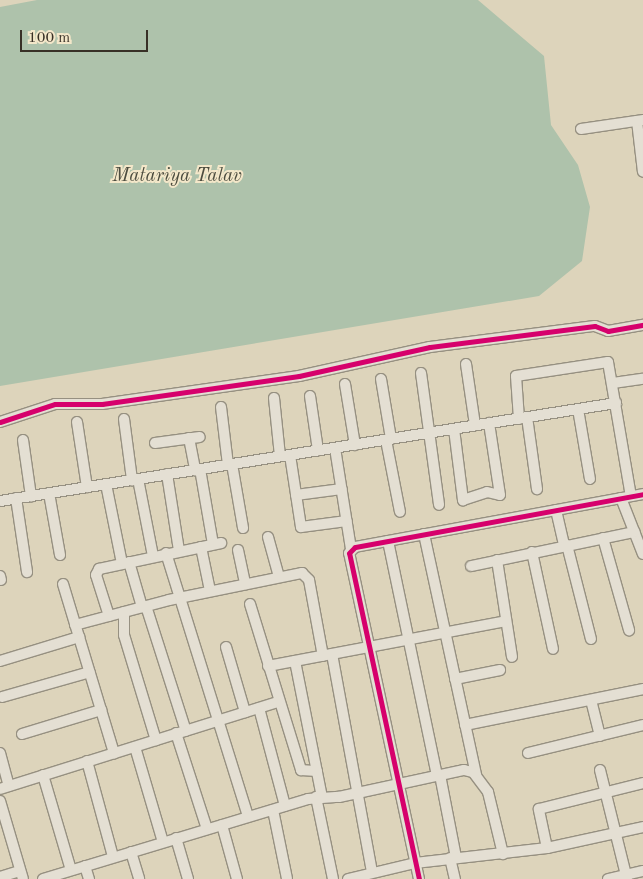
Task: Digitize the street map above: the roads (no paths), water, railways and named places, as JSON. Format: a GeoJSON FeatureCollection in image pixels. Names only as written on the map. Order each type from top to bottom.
{"type":"FeatureCollection","features":[{"type":"Feature","properties":{"kind":"street"},"geometry":{"type":"LineString","coordinates":[[581,129],[640,120],[643,172]]}},
{"type":"Feature","properties":{"kind":"street"},"geometry":{"type":"LineString","coordinates":[[0,422],[55,404],[102,404],[299,376],[430,348],[594,326],[608,330],[643,325]]}},
{"type":"Feature","properties":{"kind":"street"},"geometry":{"type":"LineString","coordinates":[[537,489],[514,382],[520,374],[606,361],[613,383],[616,403],[626,497],[634,532],[643,554]]}},
{"type":"Feature","properties":{"kind":"street"},"geometry":{"type":"LineString","coordinates":[[466,364],[476,425]]}},
{"type":"Feature","properties":{"kind":"street"},"geometry":{"type":"LineString","coordinates":[[421,373],[439,505]]}},
{"type":"Feature","properties":{"kind":"street"},"geometry":{"type":"LineString","coordinates":[[380,378],[400,512]]}},
{"type":"Feature","properties":{"kind":"street"},"geometry":{"type":"LineString","coordinates":[[613,383],[643,379]]}},
{"type":"Feature","properties":{"kind":"street"},"geometry":{"type":"LineString","coordinates":[[345,384],[355,445]]}},
{"type":"Feature","properties":{"kind":"street"},"geometry":{"type":"LineString","coordinates":[[310,396],[318,450]]}},
{"type":"Feature","properties":{"kind":"street"},"geometry":{"type":"LineString","coordinates":[[274,398],[285,456],[296,495],[301,527],[347,521]]}},
{"type":"Feature","properties":{"kind":"street"},"geometry":{"type":"LineString","coordinates":[[0,501],[616,403]]}},
{"type":"Feature","properties":{"kind":"street"},"geometry":{"type":"LineString","coordinates":[[221,407],[230,464],[244,528]]}},
{"type":"Feature","properties":{"kind":"street"},"geometry":{"type":"LineString","coordinates":[[578,409],[590,479]]}},
{"type":"Feature","properties":{"kind":"street"},"geometry":{"type":"LineString","coordinates":[[124,419],[135,480],[153,556]]}},
{"type":"Feature","properties":{"kind":"street"},"geometry":{"type":"LineString","coordinates":[[77,422],[87,487]]}},
{"type":"Feature","properties":{"kind":"street"},"geometry":{"type":"LineString","coordinates":[[454,429],[463,500],[486,492],[500,495],[490,423]]}},
{"type":"Feature","properties":{"kind":"street"},"geometry":{"type":"LineString","coordinates":[[109,616],[96,572],[125,562],[217,544],[198,470],[195,438],[155,443]]}},
{"type":"Feature","properties":{"kind":"street"},"geometry":{"type":"LineString","coordinates":[[23,440],[31,496]]}},
{"type":"Feature","properties":{"kind":"street"},"geometry":{"type":"LineString","coordinates":[[335,448],[351,550],[350,566],[419,879]]}},
{"type":"Feature","properties":{"kind":"street"},"geometry":{"type":"LineString","coordinates":[[167,474],[180,551]]}},
{"type":"Feature","properties":{"kind":"street"},"geometry":{"type":"LineString","coordinates":[[106,484],[125,562],[144,606],[207,829]]}},
{"type":"Feature","properties":{"kind":"street"},"geometry":{"type":"LineString","coordinates":[[296,495],[342,489]]}},
{"type":"Feature","properties":{"kind":"street"},"geometry":{"type":"LineString","coordinates":[[49,493],[60,555]]}},
{"type":"Feature","properties":{"kind":"street"},"geometry":{"type":"LineString","coordinates":[[351,550],[424,534],[643,494]]}},
{"type":"Feature","properties":{"kind":"street"},"geometry":{"type":"LineString","coordinates":[[16,498],[28,572]]}},
{"type":"Feature","properties":{"kind":"street"},"geometry":{"type":"LineString","coordinates":[[556,510],[591,639]]}},
{"type":"Feature","properties":{"kind":"street"},"geometry":{"type":"LineString","coordinates":[[471,566],[634,532]]}},
{"type":"Feature","properties":{"kind":"street"},"geometry":{"type":"LineString","coordinates":[[424,534],[476,775],[488,792],[503,854]]}},
{"type":"Feature","properties":{"kind":"street"},"geometry":{"type":"LineString","coordinates":[[268,537],[279,577]]}},
{"type":"Feature","properties":{"kind":"street"},"geometry":{"type":"LineString","coordinates":[[603,538],[629,630]]}},
{"type":"Feature","properties":{"kind":"street"},"geometry":{"type":"LineString","coordinates":[[388,541],[452,838],[448,861],[455,879]]}},
{"type":"Feature","properties":{"kind":"street"},"geometry":{"type":"LineString","coordinates":[[201,547],[210,591]]}},
{"type":"Feature","properties":{"kind":"street"},"geometry":{"type":"LineString","coordinates":[[238,550],[245,584]]}},
{"type":"Feature","properties":{"kind":"street"},"geometry":{"type":"LineString","coordinates":[[532,552],[553,649]]}},
{"type":"Feature","properties":{"kind":"street"},"geometry":{"type":"LineString","coordinates":[[166,553],[178,598],[248,817]]}},
{"type":"Feature","properties":{"kind":"street"},"geometry":{"type":"LineString","coordinates":[[497,560],[512,657]]}},
{"type":"Feature","properties":{"kind":"street"},"geometry":{"type":"LineString","coordinates":[[75,625],[144,606],[210,591],[302,572],[308,576],[328,655],[372,872]]}},
{"type":"Feature","properties":{"kind":"street"},"geometry":{"type":"LineString","coordinates":[[63,584],[114,753]]}},
{"type":"Feature","properties":{"kind":"street"},"geometry":{"type":"LineString","coordinates":[[250,604],[278,702],[301,770],[317,771]]}},
{"type":"Feature","properties":{"kind":"street"},"geometry":{"type":"LineString","coordinates":[[124,612],[124,635],[156,740]]}},
{"type":"Feature","properties":{"kind":"street"},"geometry":{"type":"LineString","coordinates":[[268,666],[506,621]]}},
{"type":"Feature","properties":{"kind":"street"},"geometry":{"type":"LineString","coordinates":[[0,660],[79,637]]}},
{"type":"Feature","properties":{"kind":"street"},"geometry":{"type":"LineString","coordinates":[[226,647],[245,712]]}},
{"type":"Feature","properties":{"kind":"street"},"geometry":{"type":"LineString","coordinates":[[295,661],[317,771],[319,797],[333,879]]}},
{"type":"Feature","properties":{"kind":"street"},"geometry":{"type":"LineString","coordinates":[[455,679],[500,670]]}},
{"type":"Feature","properties":{"kind":"street"},"geometry":{"type":"LineString","coordinates":[[2,697],[90,672]]}},
{"type":"Feature","properties":{"kind":"street"},"geometry":{"type":"LineString","coordinates":[[465,725],[643,689]]}},
{"type":"Feature","properties":{"kind":"street"},"geometry":{"type":"LineString","coordinates":[[591,700],[600,736]]}},
{"type":"Feature","properties":{"kind":"street"},"geometry":{"type":"LineString","coordinates":[[0,754],[4,787],[278,702]]}},
{"type":"Feature","properties":{"kind":"street"},"geometry":{"type":"LineString","coordinates":[[259,708],[285,806]]}},
{"type":"Feature","properties":{"kind":"street"},"geometry":{"type":"LineString","coordinates":[[22,734],[101,710]]}},
{"type":"Feature","properties":{"kind":"street"},"geometry":{"type":"LineString","coordinates":[[528,753],[643,725]]}},
{"type":"Feature","properties":{"kind":"street"},"geometry":{"type":"LineString","coordinates":[[134,747],[163,842]]}},
{"type":"Feature","properties":{"kind":"street"},"geometry":{"type":"LineString","coordinates":[[87,761],[112,857]]}},
{"type":"Feature","properties":{"kind":"street"},"geometry":{"type":"LineString","coordinates":[[49,878],[112,857],[319,797],[357,793],[464,770],[476,775]]}},
{"type":"Feature","properties":{"kind":"street"},"geometry":{"type":"LineString","coordinates":[[600,770],[626,877]]}},
{"type":"Feature","properties":{"kind":"street"},"geometry":{"type":"LineString","coordinates":[[43,775],[71,870]]}},
{"type":"Feature","properties":{"kind":"street"},"geometry":{"type":"LineString","coordinates":[[546,848],[539,809],[643,783]]}},
{"type":"Feature","properties":{"kind":"street"},"geometry":{"type":"LineString","coordinates":[[0,801],[4,832],[21,875],[0,878]]}},
{"type":"Feature","properties":{"kind":"street"},"geometry":{"type":"LineString","coordinates":[[273,810],[287,879]]}},
{"type":"Feature","properties":{"kind":"street"},"geometry":{"type":"LineString","coordinates":[[222,825],[237,879]]}},
{"type":"Feature","properties":{"kind":"street"},"geometry":{"type":"LineString","coordinates":[[348,879],[415,863],[448,861],[546,848],[643,827]]}},
{"type":"Feature","properties":{"kind":"street"},"geometry":{"type":"LineString","coordinates":[[176,838],[188,879]]}},
{"type":"Feature","properties":{"kind":"street"},"geometry":{"type":"LineString","coordinates":[[132,852],[139,879]]}},
{"type":"Feature","properties":{"kind":"street"},"geometry":{"type":"LineString","coordinates":[[85,866],[89,879]]}},
{"type":"Feature","properties":{"kind":"street"},"geometry":{"type":"LineString","coordinates":[[608,879],[626,877],[643,871]]}},
{"type":"Feature","properties":{"kind":"water","name":"Matariya Talav"},"geometry":{"type":"Polygon","coordinates":[[[37,0],[478,0],[544,56],[551,125],[578,165],[590,207],[582,261],[539,296],[0,386],[0,7],[37,0]]]}}]}
